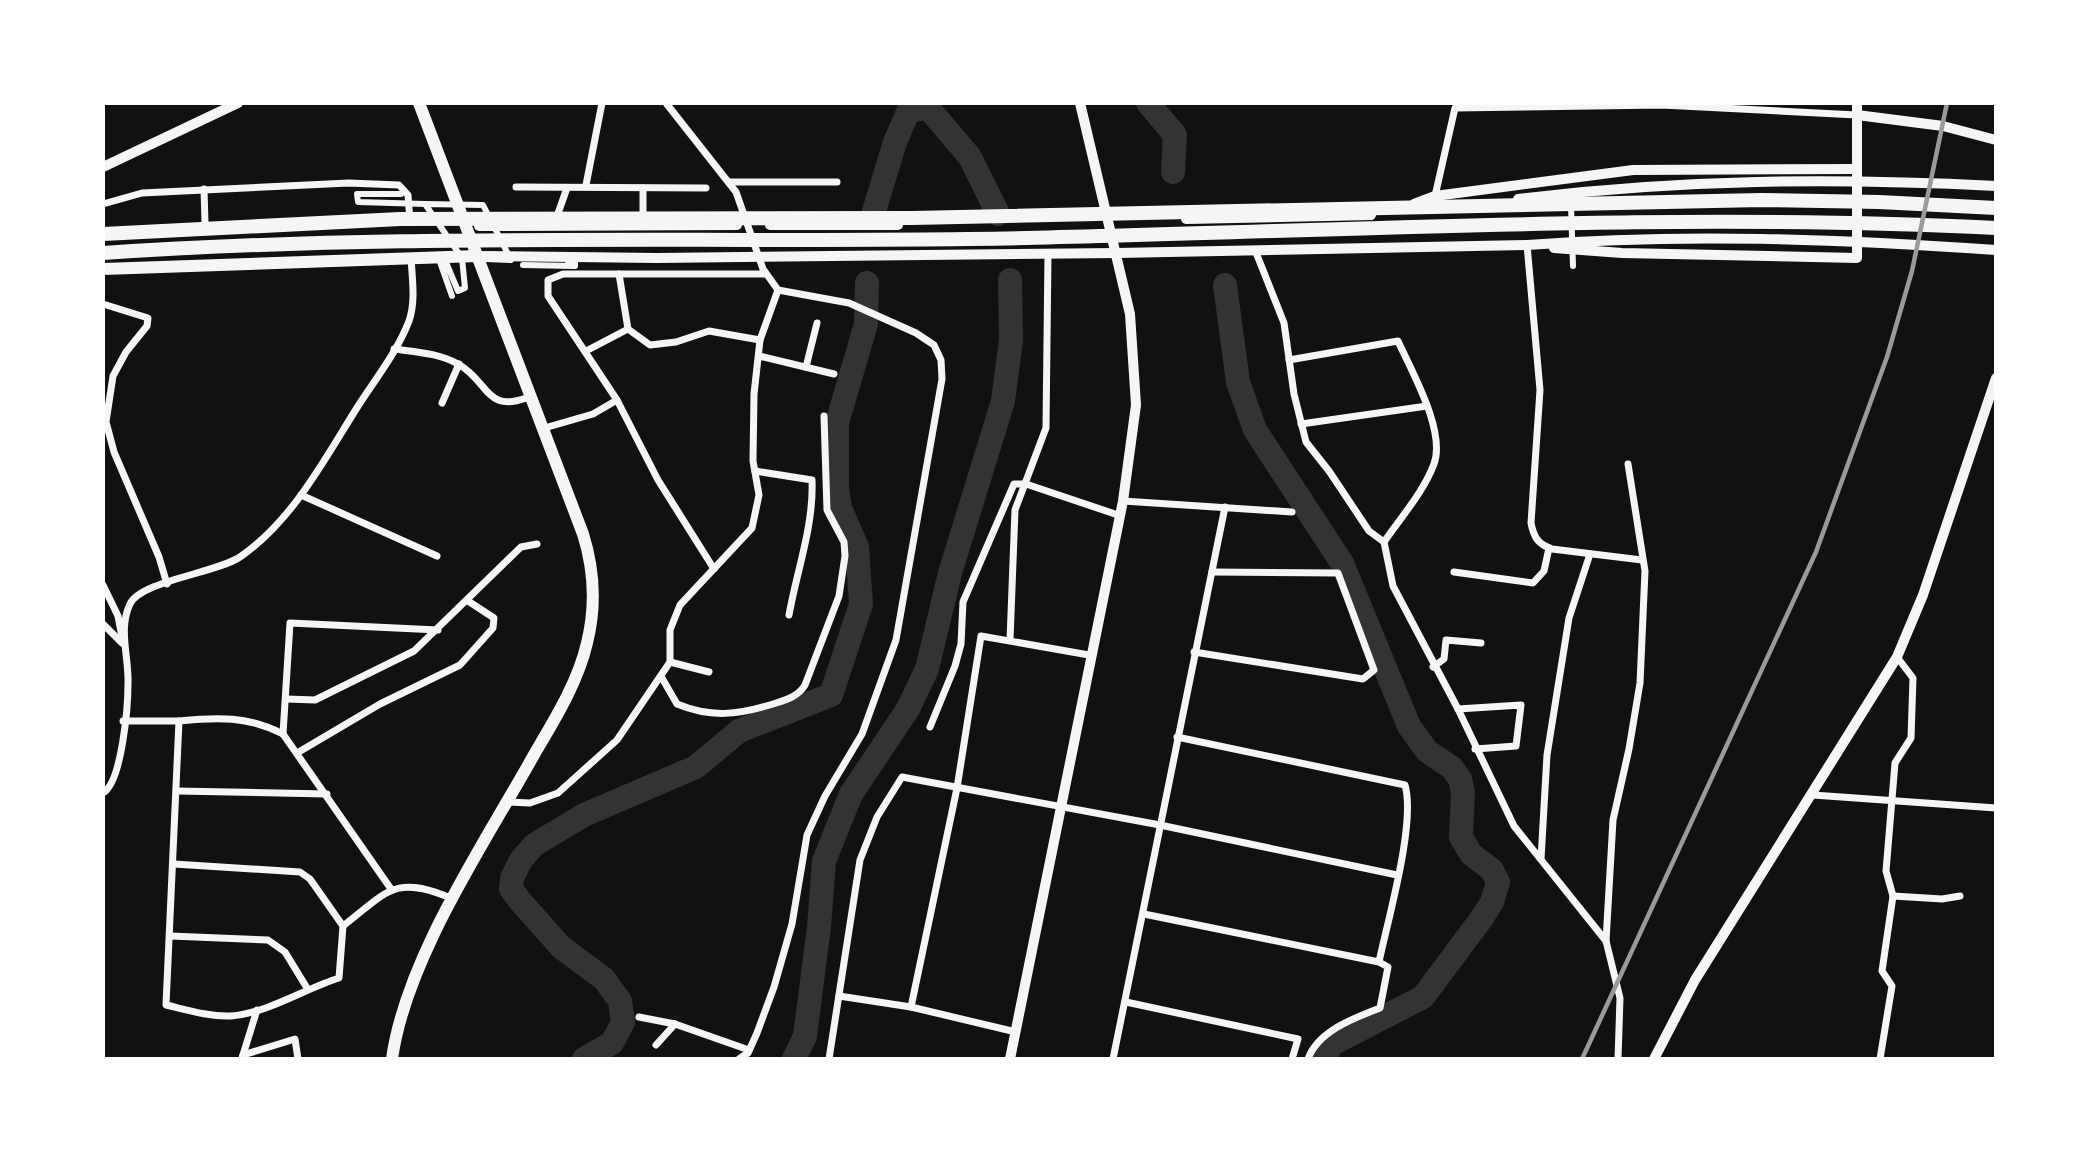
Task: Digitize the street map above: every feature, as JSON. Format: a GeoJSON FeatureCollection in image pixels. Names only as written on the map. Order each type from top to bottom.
{"type":"FeatureCollection","features":[{"type":"Feature","properties":{"kind":"highway"},"geometry":{"type":"LineString","coordinates":[[103,232],[400,219],[926,218],[1877,196],[1996,200]]}},
{"type":"Feature","properties":{"kind":"highway"},"geometry":{"type":"LineString","coordinates":[[1761,200],[1996,208]]}},
{"type":"Feature","properties":{"kind":"highway"},"geometry":{"type":"LineString","coordinates":[[103,253],[336,243],[1023,238],[1627,221],[1839,220],[1996,228]]}},
{"type":"Feature","properties":{"kind":"main road"},"geometry":{"type":"LineString","coordinates":[[392,1059],[408,993],[454,899],[562,706],[587,646],[591,623],[592,576],[589,555],[419,103]]}},
{"type":"Feature","properties":{"kind":"main road"},"geometry":{"type":"LineString","coordinates":[[103,232],[205,223],[465,225]]}},
{"type":"Feature","properties":{"kind":"main road"},"geometry":{"type":"LineString","coordinates":[[103,269],[477,256]]}},
{"type":"Feature","properties":{"kind":"main road"},"geometry":{"type":"LineString","coordinates":[[1654,1059],[1695,980],[1897,657],[1923,595],[1996,377]]}},
{"type":"Feature","properties":{"kind":"street"},"geometry":{"type":"LineString","coordinates":[[103,167],[238,103]]}},
{"type":"Feature","properties":{"kind":"street"},"geometry":{"type":"LineString","coordinates":[[586,185],[602,103]]}},
{"type":"Feature","properties":{"kind":"street"},"geometry":{"type":"LineString","coordinates":[[666,103],[729,182],[749,225],[766,274],[778,290],[849,303],[885,318],[934,345],[941,360],[942,379],[896,640],[862,734],[825,796],[807,835],[786,946],[774,987],[749,1050],[739,1059]]}},
{"type":"Feature","properties":{"kind":"street"},"geometry":{"type":"LineString","coordinates":[[1010,1059],[1089,655],[1123,501],[1136,405],[1130,314],[1080,103]]}},
{"type":"Feature","properties":{"kind":"street"},"geometry":{"type":"LineString","coordinates":[[1435,196],[1455,108],[1662,105],[1857,109],[1996,139]]}},
{"type":"Feature","properties":{"kind":"street"},"geometry":{"type":"LineString","coordinates":[[1527,245],[1622,253],[1857,258],[1857,109]]}},
{"type":"Feature","properties":{"kind":"street"},"geometry":{"type":"LineString","coordinates":[[1387,214],[1435,196],[1633,170],[1855,169]]}},
{"type":"Feature","properties":{"kind":"street"},"geometry":{"type":"LineString","coordinates":[[1569,172],[1573,266]]}},
{"type":"Feature","properties":{"kind":"street"},"geometry":{"type":"LineString","coordinates":[[465,225],[832,226],[1327,218],[1387,214],[1659,184],[1765,179],[1996,186]]}},
{"type":"Feature","properties":{"kind":"street"},"geometry":{"type":"LineString","coordinates":[[729,182],[837,181]]}},
{"type":"Feature","properties":{"kind":"street"},"geometry":{"type":"LineString","coordinates":[[103,204],[142,193],[204,189],[349,183],[399,185],[408,195],[411,225]]}},
{"type":"Feature","properties":{"kind":"street"},"geometry":{"type":"LineString","coordinates":[[516,187],[567,188],[586,185],[706,188]]}},
{"type":"Feature","properties":{"kind":"street"},"geometry":{"type":"LineString","coordinates":[[554,227],[567,188]]}},
{"type":"Feature","properties":{"kind":"street"},"geometry":{"type":"LineString","coordinates":[[643,188],[643,227]]}},
{"type":"Feature","properties":{"kind":"street"},"geometry":{"type":"LineString","coordinates":[[204,189],[205,223]]}},
{"type":"Feature","properties":{"kind":"street"},"geometry":{"type":"LineString","coordinates":[[401,194],[357,194],[358,202],[483,205],[511,260]]}},
{"type":"Feature","properties":{"kind":"street"},"geometry":{"type":"LineString","coordinates":[[425,204],[461,258],[465,288],[458,291],[445,260],[440,262],[452,296]]}},
{"type":"Feature","properties":{"kind":"street"},"geometry":{"type":"LineString","coordinates":[[477,256],[697,258],[1048,254],[1723,240],[1834,240],[1996,250]]}},
{"type":"Feature","properties":{"kind":"street"},"geometry":{"type":"LineString","coordinates":[[1527,245],[1540,390],[1531,523],[1533,536],[1540,545],[1549,548],[1642,560]]}},
{"type":"Feature","properties":{"kind":"street"},"geometry":{"type":"LineString","coordinates":[[1255,250],[1284,323],[1306,442],[1369,531],[1384,542],[1392,586],[1433,667],[1458,709],[1514,826],[1606,940]]}},
{"type":"Feature","properties":{"kind":"street"},"geometry":{"type":"LineString","coordinates":[[1010,640],[1015,510],[1046,428],[1048,254]]}},
{"type":"Feature","properties":{"kind":"street"},"geometry":{"type":"LineString","coordinates":[[124,645],[129,606],[135,597],[240,557],[268,533],[301,495],[409,321],[413,304],[411,257]]}},
{"type":"Feature","properties":{"kind":"street"},"geometry":{"type":"LineString","coordinates":[[461,258],[575,261],[575,266],[523,265]]}},
{"type":"Feature","properties":{"kind":"street"},"geometry":{"type":"LineString","coordinates":[[697,258],[697,275]]}},
{"type":"Feature","properties":{"kind":"street"},"geometry":{"type":"LineString","coordinates":[[714,569],[658,480],[617,400],[548,296],[545,285],[548,280],[563,274],[766,274]]}},
{"type":"Feature","properties":{"kind":"street"},"geometry":{"type":"LineString","coordinates":[[619,274],[628,329],[650,345],[676,342],[709,331],[760,340]]}},
{"type":"Feature","properties":{"kind":"street"},"geometry":{"type":"LineString","coordinates":[[508,803],[530,803],[558,793],[617,740],[662,678],[670,662],[673,617],[680,605],[752,528],[759,495],[755,471],[754,394],[760,340],[778,290]]}},
{"type":"Feature","properties":{"kind":"street"},"geometry":{"type":"LineString","coordinates":[[103,304],[130,310],[148,318],[146,326],[126,352],[113,376],[106,422],[114,452],[159,557],[167,584]]}},
{"type":"Feature","properties":{"kind":"street"},"geometry":{"type":"LineString","coordinates":[[806,367],[817,323]]}},
{"type":"Feature","properties":{"kind":"street"},"geometry":{"type":"LineString","coordinates":[[586,351],[628,329]]}},
{"type":"Feature","properties":{"kind":"street"},"geometry":{"type":"LineString","coordinates":[[1289,360],[1398,341],[1427,406],[1437,442],[1435,462],[1423,486],[1384,542]]}},
{"type":"Feature","properties":{"kind":"street"},"geometry":{"type":"LineString","coordinates":[[394,349],[434,354],[459,364],[499,402],[510,405],[529,397]]}},
{"type":"Feature","properties":{"kind":"street"},"geometry":{"type":"LineString","coordinates":[[759,356],[834,374]]}},
{"type":"Feature","properties":{"kind":"street"},"geometry":{"type":"LineString","coordinates":[[442,403],[459,364]]}},
{"type":"Feature","properties":{"kind":"street"},"geometry":{"type":"LineString","coordinates":[[541,429],[593,414],[617,400]]}},
{"type":"Feature","properties":{"kind":"street"},"geometry":{"type":"LineString","coordinates":[[1301,424],[1427,406]]}},
{"type":"Feature","properties":{"kind":"street"},"geometry":{"type":"LineString","coordinates":[[662,678],[677,705],[719,715],[739,715],[783,700],[800,693],[805,685],[839,596],[845,556],[844,542],[827,510],[824,416]]}},
{"type":"Feature","properties":{"kind":"street"},"geometry":{"type":"LineString","coordinates":[[1618,1059],[1620,998],[1606,940],[1613,820],[1640,683],[1645,571],[1628,464]]}},
{"type":"Feature","properties":{"kind":"street"},"geometry":{"type":"LineString","coordinates":[[755,471],[812,480],[813,509],[799,560],[789,615]]}},
{"type":"Feature","properties":{"kind":"street"},"geometry":{"type":"LineString","coordinates":[[930,727],[956,666],[961,644],[963,602],[1014,484],[1026,484],[1118,515]]}},
{"type":"Feature","properties":{"kind":"street"},"geometry":{"type":"LineString","coordinates":[[301,495],[437,556]]}},
{"type":"Feature","properties":{"kind":"street"},"geometry":{"type":"LineString","coordinates":[[1123,501],[1292,512]]}},
{"type":"Feature","properties":{"kind":"street"},"geometry":{"type":"LineString","coordinates":[[1112,1059],[1126,1002],[1225,507]]}},
{"type":"Feature","properties":{"kind":"street"},"geometry":{"type":"LineString","coordinates":[[287,699],[315,700],[415,651],[521,547],[537,544]]}},
{"type":"Feature","properties":{"kind":"street"},"geometry":{"type":"LineString","coordinates":[[1454,572],[1534,583],[1544,571],[1549,548]]}},
{"type":"Feature","properties":{"kind":"street"},"geometry":{"type":"LineString","coordinates":[[1541,859],[1547,755],[1569,618],[1590,554]]}},
{"type":"Feature","properties":{"kind":"street"},"geometry":{"type":"LineString","coordinates":[[1195,652],[1363,679],[1374,670],[1338,573],[1212,572]]}},
{"type":"Feature","properties":{"kind":"street"},"geometry":{"type":"LineString","coordinates":[[103,585],[118,616],[128,682],[116,780],[103,793]]}},
{"type":"Feature","properties":{"kind":"street"},"geometry":{"type":"LineString","coordinates":[[296,753],[380,704],[460,666],[480,647],[494,623],[494,618],[468,601]]}},
{"type":"Feature","properties":{"kind":"street"},"geometry":{"type":"LineString","coordinates":[[283,734],[290,623],[439,630]]}},
{"type":"Feature","properties":{"kind":"street"},"geometry":{"type":"LineString","coordinates":[[103,624],[124,645]]}},
{"type":"Feature","properties":{"kind":"street"},"geometry":{"type":"LineString","coordinates":[[911,1007],[957,788],[981,636],[1089,655]]}},
{"type":"Feature","properties":{"kind":"street"},"geometry":{"type":"LineString","coordinates":[[1433,667],[1444,659],[1446,640],[1481,643]]}},
{"type":"Feature","properties":{"kind":"street"},"geometry":{"type":"LineString","coordinates":[[1880,1059],[1892,986],[1882,971],[1893,896],[1886,871],[1895,763],[1911,738],[1913,678],[1897,657]]}},
{"type":"Feature","properties":{"kind":"street"},"geometry":{"type":"LineString","coordinates":[[670,662],[709,672]]}},
{"type":"Feature","properties":{"kind":"street"},"geometry":{"type":"LineString","coordinates":[[1458,709],[1521,705],[1516,746],[1475,749]]}},
{"type":"Feature","properties":{"kind":"street"},"geometry":{"type":"LineString","coordinates":[[123,721],[179,721],[227,716],[262,723],[283,734],[391,889]]}},
{"type":"Feature","properties":{"kind":"street"},"geometry":{"type":"LineString","coordinates":[[174,864],[300,872],[310,879],[344,926],[339,978],[307,988],[257,1010],[232,1016],[166,1005],[179,721]]}},
{"type":"Feature","properties":{"kind":"street"},"geometry":{"type":"LineString","coordinates":[[1177,737],[1405,785],[1410,801],[1379,962]]}},
{"type":"Feature","properties":{"kind":"street"},"geometry":{"type":"LineString","coordinates":[[829,1059],[860,860],[877,817],[902,777],[1160,825],[1397,875]]}},
{"type":"Feature","properties":{"kind":"street"},"geometry":{"type":"LineString","coordinates":[[177,791],[327,794]]}},
{"type":"Feature","properties":{"kind":"street"},"geometry":{"type":"LineString","coordinates":[[1812,795],[1996,808]]}},
{"type":"Feature","properties":{"kind":"street"},"geometry":{"type":"LineString","coordinates":[[344,926],[391,889],[423,888],[454,899]]}},
{"type":"Feature","properties":{"kind":"street"},"geometry":{"type":"LineString","coordinates":[[1893,896],[1942,899],[1960,897]]}},
{"type":"Feature","properties":{"kind":"street"},"geometry":{"type":"LineString","coordinates":[[1144,914],[1379,962],[1388,967],[1380,1008],[1332,1031],[1312,1047],[1308,1059]]}},
{"type":"Feature","properties":{"kind":"street"},"geometry":{"type":"LineString","coordinates":[[170,936],[268,940],[285,952],[307,988]]}},
{"type":"Feature","properties":{"kind":"street"},"geometry":{"type":"LineString","coordinates":[[839,996],[911,1007],[1016,1032]]}},
{"type":"Feature","properties":{"kind":"street"},"geometry":{"type":"LineString","coordinates":[[1126,1002],[1298,1039],[1292,1059]]}},
{"type":"Feature","properties":{"kind":"street"},"geometry":{"type":"LineString","coordinates":[[242,1057],[257,1010]]}},
{"type":"Feature","properties":{"kind":"street"},"geometry":{"type":"LineString","coordinates":[[639,1017],[674,1024],[749,1050]]}},
{"type":"Feature","properties":{"kind":"street"},"geometry":{"type":"LineString","coordinates":[[656,1045],[674,1024]]}},
{"type":"Feature","properties":{"kind":"street"},"geometry":{"type":"LineString","coordinates":[[242,1057],[295,1039],[298,1059]]}},
{"type":"Feature","properties":{"kind":"shaded area"},"geometry":{"type":"Polygon","coordinates":[[[898,103],[935,103],[940,119],[892,124],[898,103]]]}},
{"type":"Feature","properties":{"kind":"waterway"},"geometry":{"type":"LineString","coordinates":[[872,218],[895,142],[912,103]]}},
{"type":"Feature","properties":{"kind":"waterway"},"geometry":{"type":"LineString","coordinates":[[924,103],[970,157],[998,214]]}},
{"type":"Feature","properties":{"kind":"waterway"},"geometry":{"type":"LineString","coordinates":[[1148,103],[1175,135],[1173,172]]}},
{"type":"Feature","properties":{"kind":"waterway"},"geometry":{"type":"LineString","coordinates":[[794,1059],[805,1036],[819,927],[824,861],[851,794],[908,709],[927,669],[950,573],[1003,401],[1011,340],[1010,280]]}},
{"type":"Feature","properties":{"kind":"waterway"},"geometry":{"type":"LineString","coordinates":[[584,1059],[612,1043],[623,1022],[620,1001],[604,979],[561,947],[520,901],[511,889],[512,878],[521,860],[534,845],[584,815],[696,767],[739,731],[831,695],[861,604],[857,547],[840,508],[837,488],[837,423],[866,324],[867,283]]}},
{"type":"Feature","properties":{"kind":"waterway"},"geometry":{"type":"LineString","coordinates":[[1225,285],[1238,382],[1255,430],[1342,563],[1409,726],[1427,751],[1452,768],[1460,779],[1463,792],[1461,837],[1471,854],[1492,870],[1498,882],[1492,902],[1482,918],[1423,997],[1332,1044],[1323,1059]]}},
{"type":"Feature","properties":{"kind":"railway"},"geometry":{"type":"LineString","coordinates":[[1582,1059],[1816,552],[1887,357],[1912,271],[1947,103]]}}]}
